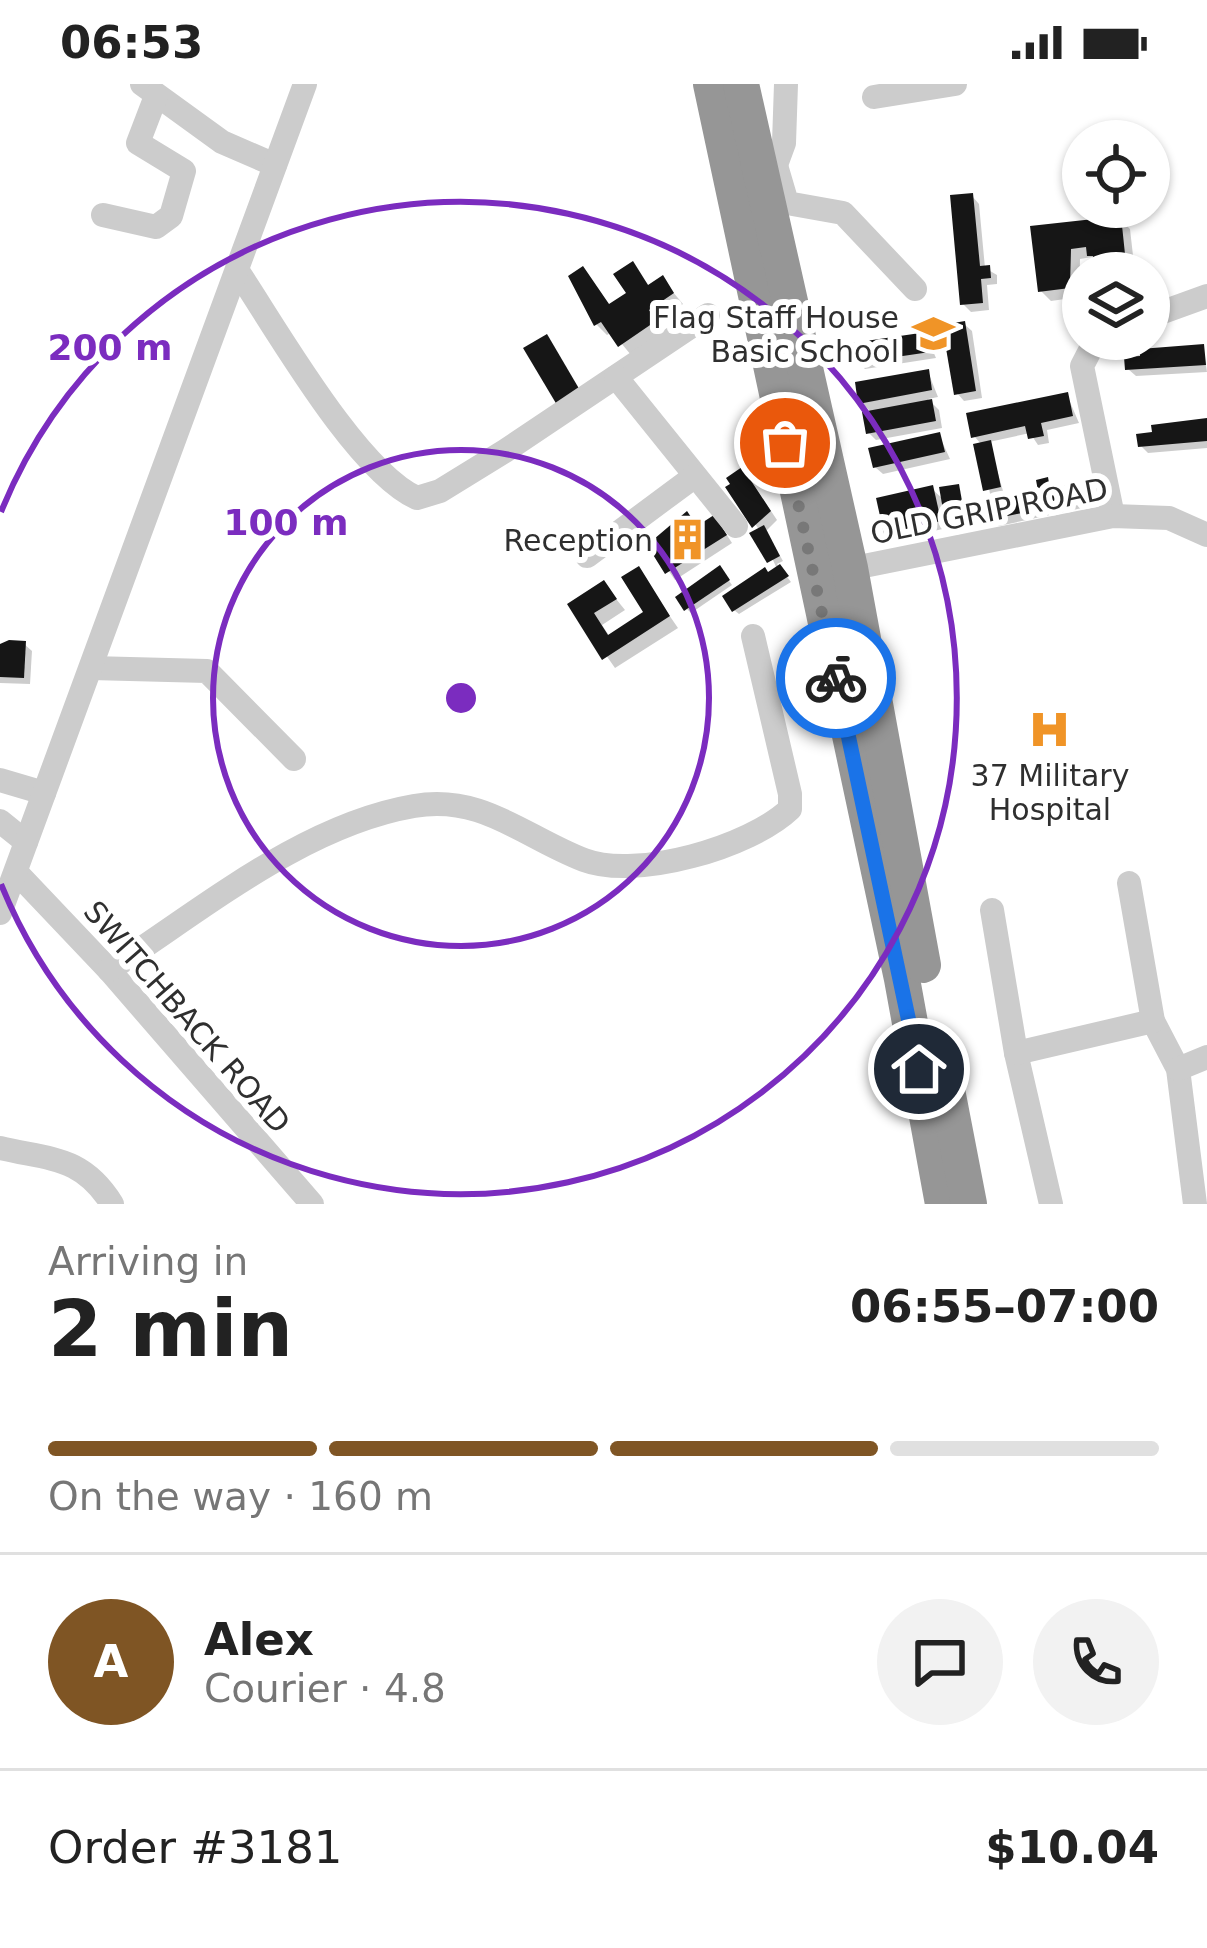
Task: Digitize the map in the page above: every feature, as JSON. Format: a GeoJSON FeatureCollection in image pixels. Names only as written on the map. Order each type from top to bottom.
{"type":"FeatureCollection","features":[{"type":"Feature","properties":{"kind":"highway"},"geometry":{"type":"LineString","coordinates":[[711,84],[902,979],[943,1204]]}},
{"type":"Feature","properties":{"kind":"highway"},"geometry":{"type":"LineString","coordinates":[[741,84],[770,181],[850,568],[970,1204]]}},
{"type":"Feature","properties":{"kind":"street"},"geometry":{"type":"LineString","coordinates":[[0,913],[305,84]]}},
{"type":"Feature","properties":{"kind":"street"},"geometry":{"type":"LineString","coordinates":[[786,84],[788,119],[770,181],[787,202],[843,213],[915,289]]}},
{"type":"Feature","properties":{"kind":"street"},"geometry":{"type":"LineString","coordinates":[[874,97],[955,84]]}},
{"type":"Feature","properties":{"kind":"street"},"geometry":{"type":"LineString","coordinates":[[103,215],[156,227],[171,216],[184,171],[138,142],[149,90],[222,142],[275,165]]}},
{"type":"Feature","properties":{"kind":"street"},"geometry":{"type":"LineString","coordinates":[[239,273],[371,460],[394,485],[417,498],[440,491],[708,315]]}},
{"type":"Feature","properties":{"kind":"street"},"geometry":{"type":"LineString","coordinates":[[1170,309],[1207,296]]}},
{"type":"Feature","properties":{"kind":"street"},"geometry":{"type":"LineString","coordinates":[[1085,360],[1082,366],[1113,516]]}},
{"type":"Feature","properties":{"kind":"street"},"geometry":{"type":"LineString","coordinates":[[616,377],[736,526]]}},
{"type":"Feature","properties":{"kind":"street"},"geometry":{"type":"LineString","coordinates":[[587,556],[695,476]]}},
{"type":"Feature","properties":{"kind":"street","name":"OLD GRIP ROAD"},"geometry":{"type":"LineString","coordinates":[[813,577],[1113,516],[1169,518],[1207,535]]}},
{"type":"Feature","properties":{"kind":"street"},"geometry":{"type":"LineString","coordinates":[[110,970],[278,863],[379,814],[416,806],[468,805],[587,861],[613,864],[728,848],[755,835],[790,809],[790,794],[753,636]]}},
{"type":"Feature","properties":{"kind":"street"},"geometry":{"type":"LineString","coordinates":[[91,668],[207,671],[294,759]]}},
{"type":"Feature","properties":{"kind":"street"},"geometry":{"type":"LineString","coordinates":[[0,781],[44,793]]}},
{"type":"Feature","properties":{"kind":"street"},"geometry":{"type":"LineString","coordinates":[[0,821],[26,842]]}},
{"type":"Feature","properties":{"kind":"street","name":"SWITCHBACK ROAD"},"geometry":{"type":"LineString","coordinates":[[16,872],[110,970],[306,1202]]}},
{"type":"Feature","properties":{"kind":"street"},"geometry":{"type":"LineString","coordinates":[[1129,883],[1154,1021],[1178,1069],[1196,1204]]}},
{"type":"Feature","properties":{"kind":"street"},"geometry":{"type":"LineString","coordinates":[[992,910],[1016,1053],[1051,1204]]}},
{"type":"Feature","properties":{"kind":"street"},"geometry":{"type":"LineString","coordinates":[[1016,1053],[1154,1021]]}},
{"type":"Feature","properties":{"kind":"street"},"geometry":{"type":"LineString","coordinates":[[1178,1069],[1207,1058]]}},
{"type":"Feature","properties":{"kind":"street"},"geometry":{"type":"LineString","coordinates":[[2,1155],[54,1158],[94,1174],[112,1204]]}},
{"type":"Feature","properties":{"kind":"building"},"geometry":{"type":"Polygon","coordinates":[[[973,193],[980,266],[990,265],[991,278],[981,279],[983,303],[960,305],[950,195],[973,193]]]}},
{"type":"Feature","properties":{"kind":"building"},"geometry":{"type":"Polygon","coordinates":[[[1062,222],[1062,228],[1122,228],[1125,252],[1087,252],[1086,247],[1062,252],[1062,289],[1038,292],[1030,226],[1062,222]]]}},
{"type":"Feature","properties":{"kind":"building"},"geometry":{"type":"Polygon","coordinates":[[[633,261],[648,285],[663,275],[674,293],[649,310],[656,321],[618,347],[601,322],[594,326],[568,276],[583,266],[609,304],[626,293],[613,274],[633,261]]]}},
{"type":"Feature","properties":{"kind":"building"},"geometry":{"type":"Polygon","coordinates":[[[965,321],[976,391],[954,395],[942,325],[965,321]]]}},
{"type":"Feature","properties":{"kind":"building"},"geometry":{"type":"Polygon","coordinates":[[[927,332],[930,352],[855,363],[852,343],[927,332]]]}},
{"type":"Feature","properties":{"kind":"building"},"geometry":{"type":"Polygon","coordinates":[[[547,334],[581,392],[557,405],[523,348],[547,334]]]}},
{"type":"Feature","properties":{"kind":"building"},"geometry":{"type":"Polygon","coordinates":[[[1204,344],[1206,365],[1125,370],[1124,360],[1170,360],[1170,347],[1204,344]]]}},
{"type":"Feature","properties":{"kind":"building"},"geometry":{"type":"Polygon","coordinates":[[[929,369],[932,390],[858,404],[855,382],[929,369]]]}},
{"type":"Feature","properties":{"kind":"building"},"geometry":{"type":"Polygon","coordinates":[[[1068,392],[1073,416],[1041,423],[1044,436],[1028,439],[1025,426],[971,438],[966,413],[1068,392]]]}},
{"type":"Feature","properties":{"kind":"building"},"geometry":{"type":"Polygon","coordinates":[[[932,399],[936,421],[866,434],[862,412],[932,399]]]}},
{"type":"Feature","properties":{"kind":"building"},"geometry":{"type":"Polygon","coordinates":[[[1207,418],[1207,441],[1138,447],[1136,434],[1152,432],[1151,425],[1207,418]]]}},
{"type":"Feature","properties":{"kind":"building"},"geometry":{"type":"Polygon","coordinates":[[[940,432],[945,452],[873,468],[868,448],[940,432]]]}},
{"type":"Feature","properties":{"kind":"building"},"geometry":{"type":"Polygon","coordinates":[[[991,440],[1001,487],[983,491],[973,444],[991,440]]]}},
{"type":"Feature","properties":{"kind":"building"},"geometry":{"type":"Polygon","coordinates":[[[742,467],[771,511],[752,528],[725,487],[730,484],[726,478],[742,467]]]}},
{"type":"Feature","properties":{"kind":"building"},"geometry":{"type":"Polygon","coordinates":[[[1048,477],[1050,489],[1087,481],[1091,498],[989,520],[985,502],[1038,491],[1036,480],[1048,477]]]}},
{"type":"Feature","properties":{"kind":"building"},"geometry":{"type":"Polygon","coordinates":[[[959,484],[965,518],[945,521],[939,487],[959,484]]]}},
{"type":"Feature","properties":{"kind":"building"},"geometry":{"type":"Polygon","coordinates":[[[933,485],[941,521],[884,534],[876,498],[933,485]]]}},
{"type":"Feature","properties":{"kind":"building","name":"Reception"},"geometry":{"type":"Polygon","coordinates":[[[687,511],[697,526],[714,515],[727,535],[665,574],[647,545],[687,511]]]}},
{"type":"Feature","properties":{"kind":"building"},"geometry":{"type":"Polygon","coordinates":[[[764,525],[780,556],[767,563],[749,533],[764,525]]]}},
{"type":"Feature","properties":{"kind":"building"},"geometry":{"type":"Polygon","coordinates":[[[780,564],[789,576],[732,612],[722,596],[765,567],[768,572],[780,564]]]}},
{"type":"Feature","properties":{"kind":"building"},"geometry":{"type":"Polygon","coordinates":[[[720,565],[730,580],[684,611],[675,597],[720,565]]]}},
{"type":"Feature","properties":{"kind":"building"},"geometry":{"type":"Polygon","coordinates":[[[639,566],[670,616],[602,660],[567,604],[604,580],[617,599],[594,613],[608,635],[643,612],[621,577],[639,566]]]}},
{"type":"Feature","properties":{"kind":"building"},"geometry":{"type":"Polygon","coordinates":[[[26,641],[24,678],[0,677],[0,644],[26,641]]]}},
{"type":"Feature","properties":{"kind":"way so far"},"geometry":{"type":"LineString","coordinates":[[785,443],[836,678]]}},
{"type":"Feature","properties":{"kind":"place","name":"Flag Staff House Basic School"},"geometry":{"type":"Point","coordinates":[933,334]}},
{"type":"Feature","properties":{"kind":"place","name":"Reception"},"geometry":{"type":"Point","coordinates":[687,540]}},
{"type":"Feature","properties":{"kind":"place","name":"37 Military Hospital"},"geometry":{"type":"Point","coordinates":[1050,729]}},
{"type":"Feature","properties":{"kind":"route"},"geometry":{"type":"LineString","coordinates":[[836,678],[919,1069]]}}]}
